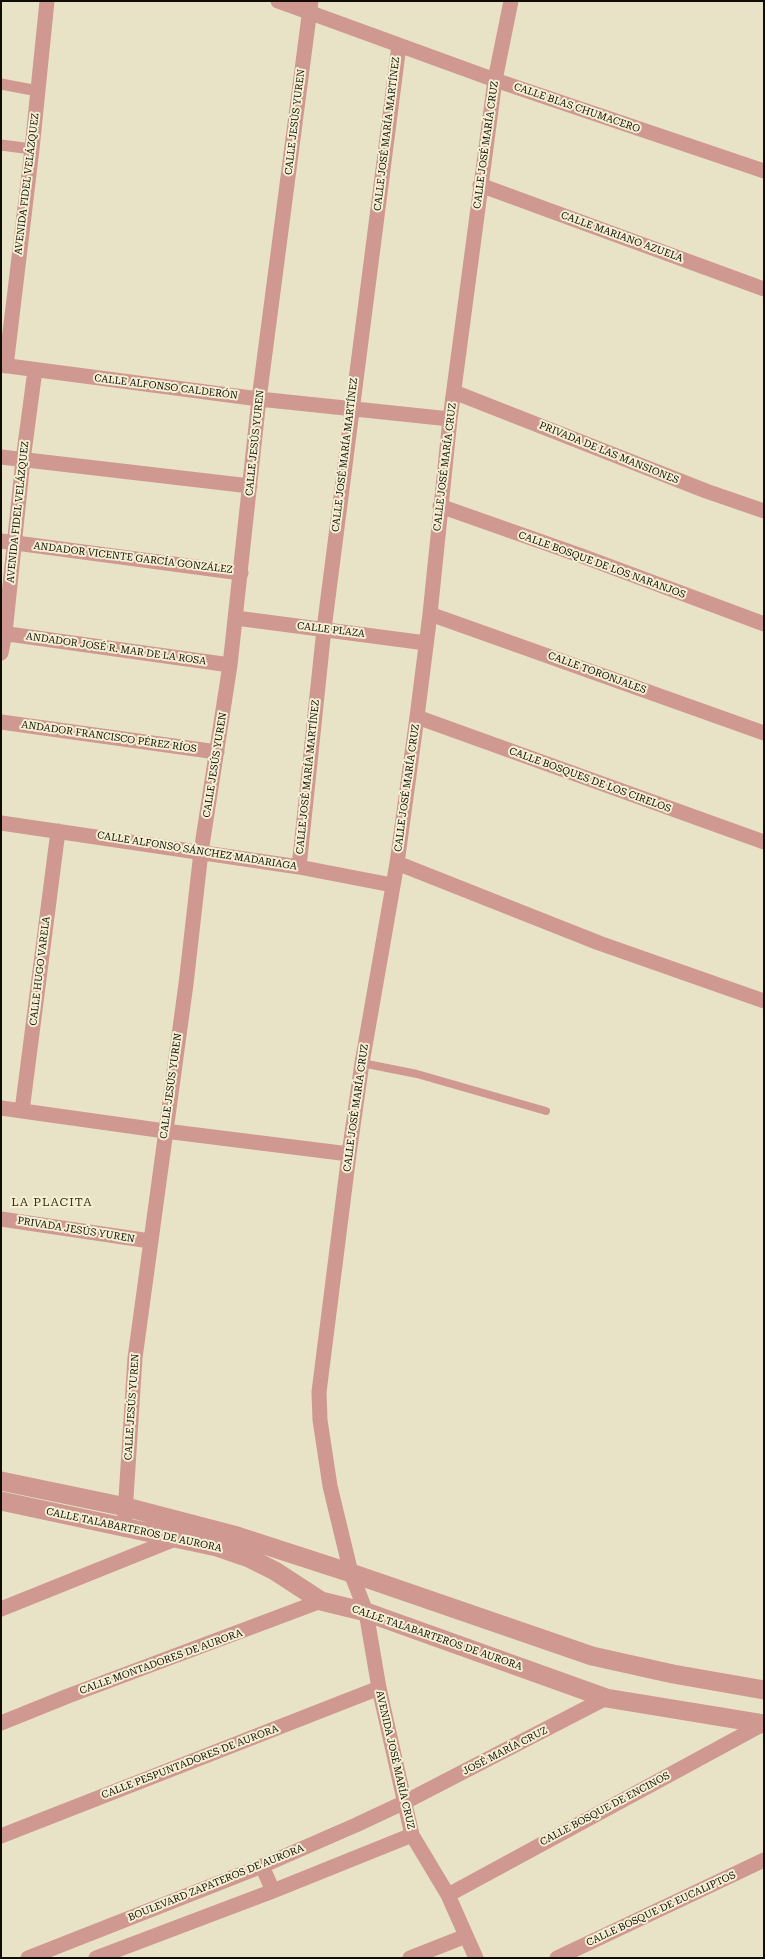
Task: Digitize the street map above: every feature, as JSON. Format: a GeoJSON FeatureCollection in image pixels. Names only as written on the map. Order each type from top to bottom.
{"type":"FeatureCollection","features":[{"type":"Feature","properties":{"kind":"street","name":"AVENIDA FIDEL VELÁZQUEZ"},"geometry":{"type":"LineString","coordinates":[[3,365],[32,149],[47,1]]}},
{"type":"Feature","properties":{"kind":"street","name":"CALLE BLAS CHUMACERO"},"geometry":{"type":"LineString","coordinates":[[278,1],[310,7],[399,45],[495,80],[764,171]]}},
{"type":"Feature","properties":{"kind":"street","name":"CALLE JOSÉ MARÍA CRUZ"},"geometry":{"type":"LineString","coordinates":[[351,1573],[325,1456],[320,1420],[319,1392],[362,1063],[397,863],[417,717],[430,614],[450,419],[480,185],[495,80],[511,1]]}},
{"type":"Feature","properties":{"kind":"street","name":"CALLE JESÚS YUREN"},"geometry":{"type":"LineString","coordinates":[[124,1529],[135,1358],[186,984],[201,852],[230,665],[259,399],[310,7]]}},
{"type":"Feature","properties":{"kind":"street","name":"CALLE JOSÉ MARÍA MARTÍNEZ"},"geometry":{"type":"LineString","coordinates":[[299,866],[324,629],[351,409],[399,45]]}},
{"type":"Feature","properties":{"kind":"street"},"geometry":{"type":"LineString","coordinates":[[1,84],[38,91]]}},
{"type":"Feature","properties":{"kind":"street"},"geometry":{"type":"LineString","coordinates":[[1,145],[32,149]]}},
{"type":"Feature","properties":{"kind":"street","name":"CALLE MARIANO AZUELA"},"geometry":{"type":"LineString","coordinates":[[480,185],[764,289]]}},
{"type":"Feature","properties":{"kind":"street","name":"CALLE ALFONSO CALDERÓN"},"geometry":{"type":"LineString","coordinates":[[3,365],[259,399],[450,419]]}},
{"type":"Feature","properties":{"kind":"street","name":"AVENIDA FIDEL VELÁZQUEZ"},"geometry":{"type":"LineString","coordinates":[[1,653],[8,542],[23,460],[35,370]]}},
{"type":"Feature","properties":{"kind":"street","name":"PRIVADA DE LAS MANSIONES"},"geometry":{"type":"LineString","coordinates":[[454,392],[706,491],[764,511]]}},
{"type":"Feature","properties":{"kind":"street"},"geometry":{"type":"LineString","coordinates":[[1,456],[23,460],[250,486]]}},
{"type":"Feature","properties":{"kind":"street","name":"CALLE BOSQUE DE LOS NARANJOS"},"geometry":{"type":"LineString","coordinates":[[440,506],[582,556],[764,624]]}},
{"type":"Feature","properties":{"kind":"street","name":"ANDADOR VICENTE GARCÍA GONZÁLEZ"},"geometry":{"type":"LineString","coordinates":[[8,542],[241,572]]}},
{"type":"Feature","properties":{"kind":"street","name":"CALLE TORONJALES"},"geometry":{"type":"LineString","coordinates":[[430,614],[764,732]]}},
{"type":"Feature","properties":{"kind":"street","name":"CALLE PLAZA"},"geometry":{"type":"LineString","coordinates":[[236,618],[426,643]]}},
{"type":"Feature","properties":{"kind":"street","name":"ANDADOR JOSÉ R. MAR DE LA ROSA"},"geometry":{"type":"LineString","coordinates":[[3,633],[230,665]]}},
{"type":"Feature","properties":{"kind":"street","name":"CALLE BOSQUES DE LOS CIRELOS"},"geometry":{"type":"LineString","coordinates":[[417,717],[764,842]]}},
{"type":"Feature","properties":{"kind":"street","name":"ANDADOR FRANCISCO PÉREZ RÍOS"},"geometry":{"type":"LineString","coordinates":[[1,722],[217,752]]}},
{"type":"Feature","properties":{"kind":"street","name":"CALLE ALFONSO SÁNCHEZ MADARIAGA"},"geometry":{"type":"LineString","coordinates":[[1,823],[58,830],[299,866],[392,885]]}},
{"type":"Feature","properties":{"kind":"street","name":"CALLE HUGO VARELA"},"geometry":{"type":"LineString","coordinates":[[22,1112],[58,830]]}},
{"type":"Feature","properties":{"kind":"street"},"geometry":{"type":"LineString","coordinates":[[397,863],[606,946],[764,1001]]}},
{"type":"Feature","properties":{"kind":"street"},"geometry":{"type":"LineString","coordinates":[[1,1108],[165,1131],[349,1154]]}},
{"type":"Feature","properties":{"kind":"street","name":"PRIVADA JESÚS YUREN"},"geometry":{"type":"LineString","coordinates":[[1,1218],[150,1241]]}},
{"type":"Feature","properties":{"kind":"street","name":"CALLE TALABARTEROS DE AURORA"},"geometry":{"type":"LineString","coordinates":[[1,1481],[126,1507],[237,1536],[351,1573],[592,1656],[673,1674],[764,1690]]}},
{"type":"Feature","properties":{"kind":"street","name":"CALLE TALABARTEROS DE AURORA"},"geometry":{"type":"LineString","coordinates":[[1,1501],[124,1529],[217,1547],[249,1558],[275,1571],[321,1601],[366,1612],[606,1698],[764,1723]]}},
{"type":"Feature","properties":{"kind":"street"},"geometry":{"type":"LineString","coordinates":[[1,1608],[175,1539]]}},
{"type":"Feature","properties":{"kind":"street","name":"AVENIDA JOSÉ MARÍA CRUZ"},"geometry":{"type":"LineString","coordinates":[[351,1573],[366,1612],[378,1688],[403,1803],[412,1835],[448,1895],[476,1958]]}},
{"type":"Feature","properties":{"kind":"street","name":"CALLE MONTADORES DE AURORA"},"geometry":{"type":"LineString","coordinates":[[1,1723],[68,1696],[321,1601]]}},
{"type":"Feature","properties":{"kind":"street","name":"CALLE PESPUNTADORES DE AURORA"},"geometry":{"type":"LineString","coordinates":[[1,1836],[378,1688]]}},
{"type":"Feature","properties":{"kind":"street","name":"JOSÉ MARÍA CRUZ"},"geometry":{"type":"LineString","coordinates":[[403,1803],[606,1698]]}},
{"type":"Feature","properties":{"kind":"street","name":"CALLE BOSQUE DE ENCINOS"},"geometry":{"type":"LineString","coordinates":[[448,1895],[764,1723]]}},
{"type":"Feature","properties":{"kind":"street","name":"BOULEVARD ZAPATEROS DE AURORA"},"geometry":{"type":"LineString","coordinates":[[28,1958],[262,1866],[403,1803]]}},
{"type":"Feature","properties":{"kind":"street"},"geometry":{"type":"LineString","coordinates":[[96,1958],[273,1891],[412,1835]]}},
{"type":"Feature","properties":{"kind":"street","name":"CALLE BOSQUE DE EUCALIPTOS"},"geometry":{"type":"LineString","coordinates":[[557,1958],[764,1860]]}},
{"type":"Feature","properties":{"kind":"street"},"geometry":{"type":"LineString","coordinates":[[262,1866],[273,1891]]}},
{"type":"Feature","properties":{"kind":"street"},"geometry":{"type":"LineString","coordinates":[[410,1958],[466,1936]]}},
{"type":"Feature","properties":{"kind":"lane"},"geometry":{"type":"LineString","coordinates":[[362,1063],[417,1074],[546,1111]]}},
{"type":"Feature","properties":{"kind":"district","name":"LA PLACITA"},"geometry":{"type":"Point","coordinates":[52,1202]}}]}
